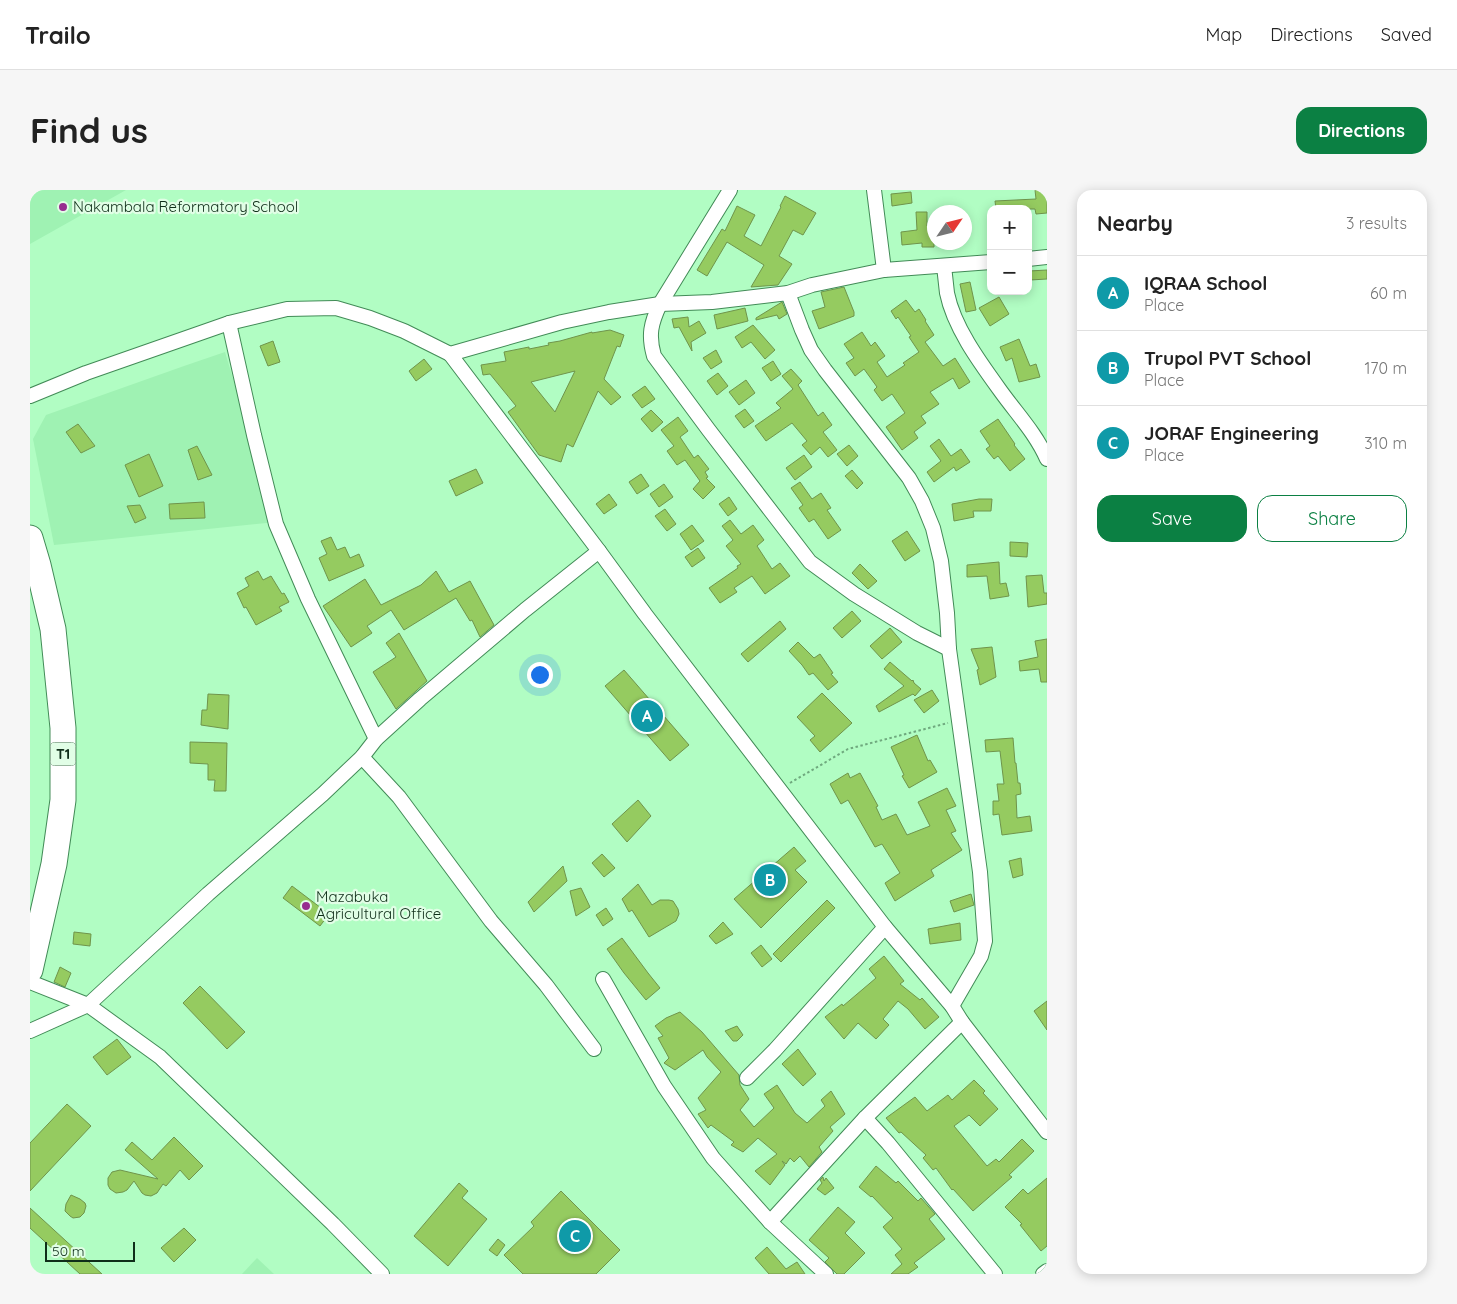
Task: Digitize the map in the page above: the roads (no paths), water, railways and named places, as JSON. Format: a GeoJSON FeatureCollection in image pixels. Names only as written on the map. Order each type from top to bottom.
{"type":"FeatureCollection","features":[{"type":"Feature","properties":{"kind":"highway","name":"T1"},"geometry":{"type":"LineString","coordinates":[[30,538],[53,629],[63,755],[63,800],[54,864],[30,970]]}},
{"type":"Feature","properties":{"kind":"street"},"geometry":{"type":"LineString","coordinates":[[730,190],[660,304],[651,331],[650,344],[654,356],[708,430],[810,562],[854,594],[917,633],[949,648]]}},
{"type":"Feature","properties":{"kind":"street"},"geometry":{"type":"LineString","coordinates":[[874,190],[884,270]]}},
{"type":"Feature","properties":{"kind":"street"},"geometry":{"type":"LineString","coordinates":[[1032,259],[1047,257]]}},
{"type":"Feature","properties":{"kind":"street"},"geometry":{"type":"LineString","coordinates":[[450,354],[562,322],[609,312],[660,304],[712,302],[788,293],[812,285],[884,270],[987,262]]}},
{"type":"Feature","properties":{"kind":"street"},"geometry":{"type":"LineString","coordinates":[[944,266],[948,294],[966,340],[1002,393],[1030,429],[1047,460]]}},
{"type":"Feature","properties":{"kind":"street"},"geometry":{"type":"LineString","coordinates":[[788,293],[811,350],[908,478],[922,501],[933,528],[941,560],[949,648],[980,872],[985,941],[981,956],[952,1006]]}},
{"type":"Feature","properties":{"kind":"street"},"geometry":{"type":"LineString","coordinates":[[30,396],[86,373],[229,323],[287,308],[336,308],[404,331],[450,354],[645,614],[885,927],[952,1006],[962,1022],[1047,1132]]}},
{"type":"Feature","properties":{"kind":"street"},"geometry":{"type":"LineString","coordinates":[[229,323],[276,524],[308,599],[376,740]]}},
{"type":"Feature","properties":{"kind":"street"},"geometry":{"type":"LineString","coordinates":[[30,1031],[88,1005],[208,894],[323,794],[362,757],[376,740],[427,693],[519,615],[599,551]]}},
{"type":"Feature","properties":{"kind":"street"},"geometry":{"type":"LineString","coordinates":[[362,757],[399,797],[485,913],[546,985],[594,1050]]}},
{"type":"Feature","properties":{"kind":"street"},"geometry":{"type":"LineString","coordinates":[[747,1078],[775,1050],[885,927]]}},
{"type":"Feature","properties":{"kind":"street"},"geometry":{"type":"LineString","coordinates":[[603,979],[664,1086],[713,1158],[770,1222],[826,1274]]}},
{"type":"Feature","properties":{"kind":"street"},"geometry":{"type":"LineString","coordinates":[[30,982],[88,1005],[160,1057],[333,1224],[382,1274]]}},
{"type":"Feature","properties":{"kind":"street"},"geometry":{"type":"LineString","coordinates":[[770,1222],[865,1118],[962,1022]]}},
{"type":"Feature","properties":{"kind":"street"},"geometry":{"type":"LineString","coordinates":[[865,1118],[995,1274]]}},
{"type":"Feature","properties":{"kind":"street"},"geometry":{"type":"LineString","coordinates":[[1043,1274],[1047,1271]]}},
{"type":"Feature","properties":{"kind":"place","name":"Nakambala Reformatory School"},"geometry":{"type":"Point","coordinates":[63,207]}},
{"type":"Feature","properties":{"kind":"place","name":"IQRAA School"},"geometry":{"type":"Point","coordinates":[647,716]}},
{"type":"Feature","properties":{"kind":"place","name":"Trupol PVT School"},"geometry":{"type":"Point","coordinates":[770,880]}},
{"type":"Feature","properties":{"kind":"place","name":"Mazabuka Agricultural Office"},"geometry":{"type":"Point","coordinates":[306,906]}},
{"type":"Feature","properties":{"kind":"place","name":"JORAF Engineering"},"geometry":{"type":"Point","coordinates":[575,1236]}}]}
